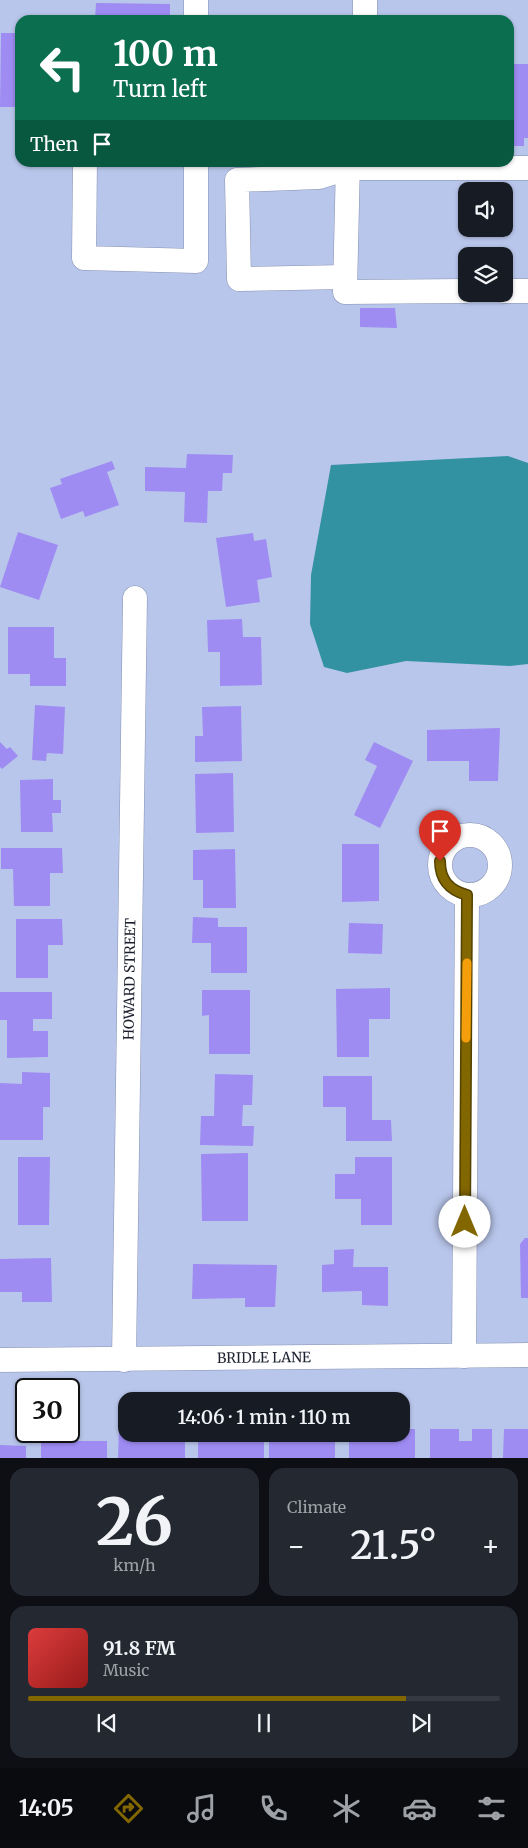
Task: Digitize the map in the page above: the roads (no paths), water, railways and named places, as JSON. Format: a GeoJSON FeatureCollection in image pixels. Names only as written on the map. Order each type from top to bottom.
{"type":"FeatureCollection","features":[{"type":"Feature","properties":{"kind":"street"},"geometry":{"type":"LineString","coordinates":[[196,0],[196,15]]}},
{"type":"Feature","properties":{"kind":"street"},"geometry":{"type":"LineString","coordinates":[[365,0],[365,15]]}},
{"type":"Feature","properties":{"kind":"street"},"geometry":{"type":"LineString","coordinates":[[85,167],[84,258],[196,261],[196,167]]}},
{"type":"Feature","properties":{"kind":"street"},"geometry":{"type":"LineString","coordinates":[[343,167],[319,177],[237,180],[239,278],[345,277]]}},
{"type":"Feature","properties":{"kind":"street"},"geometry":{"type":"LineString","coordinates":[[348,167],[345,292],[458,291]]}},
{"type":"Feature","properties":{"kind":"street"},"geometry":{"type":"LineString","coordinates":[[468,167],[528,168]]}},
{"type":"Feature","properties":{"kind":"street"},"geometry":{"type":"LineString","coordinates":[[513,291],[528,290]]}},
{"type":"Feature","properties":{"kind":"street","name":"HOWARD STREET"},"geometry":{"type":"LineString","coordinates":[[124,1360],[134,598]]}},
{"type":"Feature","properties":{"kind":"street"},"geometry":{"type":"LineString","coordinates":[[464,1356],[467,895]]}},
{"type":"Feature","properties":{"kind":"street","name":"BRIDLE LANE"},"geometry":{"type":"LineString","coordinates":[[0,1360],[528,1356]]}}]}
